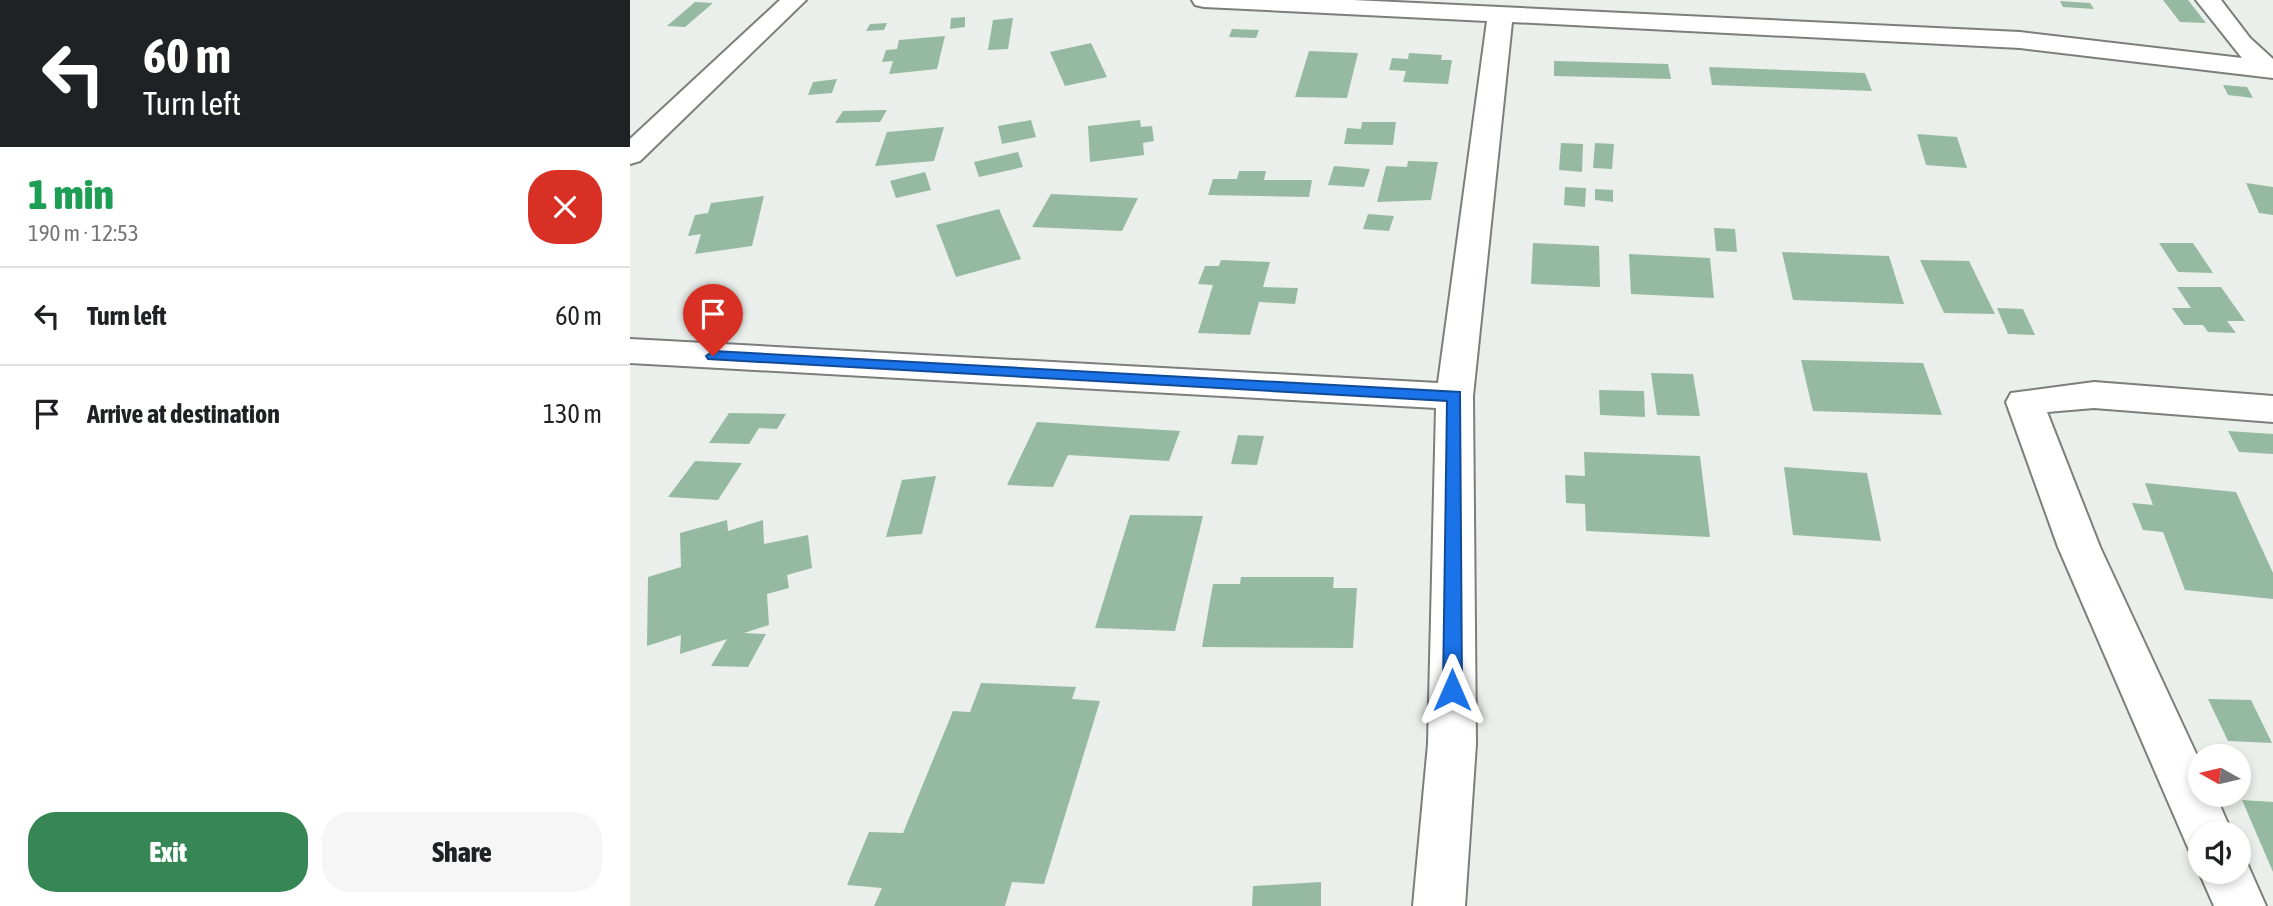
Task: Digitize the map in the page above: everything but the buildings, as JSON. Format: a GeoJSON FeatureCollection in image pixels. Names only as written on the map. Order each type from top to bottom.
{"type":"FeatureCollection","features":[{"type":"Feature","properties":{"kind":"street"},"geometry":{"type":"LineString","coordinates":[[630,155],[794,0]]}},
{"type":"Feature","properties":{"kind":"street"},"geometry":{"type":"LineString","coordinates":[[1204,0],[2020,40],[2271,70]]}},
{"type":"Feature","properties":{"kind":"street"},"geometry":{"type":"LineString","coordinates":[[2208,0],[2241,43],[2271,70]]}},
{"type":"Feature","properties":{"kind":"street"},"geometry":{"type":"LineString","coordinates":[[1439,906],[1452,744],[1455,396],[1500,16]]}},
{"type":"Feature","properties":{"kind":"street"},"geometry":{"type":"LineString","coordinates":[[630,351],[1455,396]]}},
{"type":"Feature","properties":{"kind":"street"},"geometry":{"type":"LineString","coordinates":[[2202,821],[2079,547],[2024,402],[2094,395],[2273,409]]}},
{"type":"Feature","properties":{"kind":"street"},"geometry":{"type":"LineString","coordinates":[[2230,884],[2240,906]]}},
{"type":"Feature","properties":{"kind":"route"},"geometry":{"type":"LineString","coordinates":[[713,356],[1455,396],[1452,690]]}}]}
